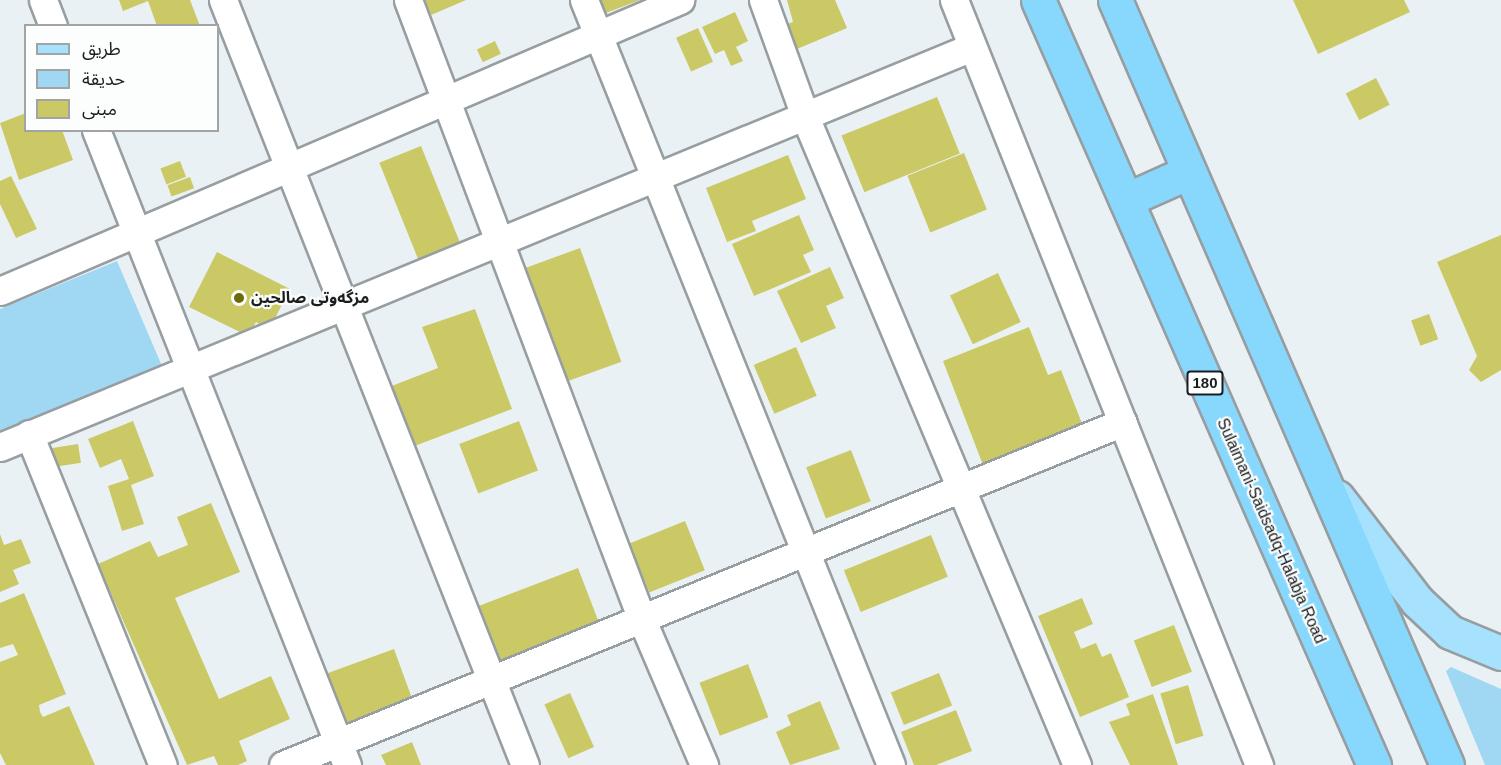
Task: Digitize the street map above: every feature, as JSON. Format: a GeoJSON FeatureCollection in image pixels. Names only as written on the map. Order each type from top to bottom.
{"type":"FeatureCollection","features":[{"type":"Feature","properties":{"kind":"highway","name":"Sulaimani-Saidsadq-Halabja Road"},"geometry":{"type":"LineString","coordinates":[[1038,0],[1374,765]]}},
{"type":"Feature","properties":{"kind":"highway"},"geometry":{"type":"LineString","coordinates":[[1115,0],[1318,473],[1447,765]]}},
{"type":"Feature","properties":{"kind":"highway"},"geometry":{"type":"LineString","coordinates":[[1126,200],[1190,172]]}},
{"type":"Feature","properties":{"kind":"main road"},"geometry":{"type":"LineString","coordinates":[[1318,473],[1417,601],[1450,632],[1501,653]]}},
{"type":"Feature","properties":{"kind":"street"},"geometry":{"type":"LineString","coordinates":[[43,0],[52,24]]}},
{"type":"Feature","properties":{"kind":"street"},"geometry":{"type":"LineString","coordinates":[[223,0],[525,765]]}},
{"type":"Feature","properties":{"kind":"street"},"geometry":{"type":"LineString","coordinates":[[408,0],[642,620],[704,765]]}},
{"type":"Feature","properties":{"kind":"street"},"geometry":{"type":"LineString","coordinates":[[584,0],[804,554],[891,765]]}},
{"type":"Feature","properties":{"kind":"street"},"geometry":{"type":"LineString","coordinates":[[0,291],[444,97],[596,32],[680,0]]}},
{"type":"Feature","properties":{"kind":"street"},"geometry":{"type":"LineString","coordinates":[[763,0],[806,119],[964,490],[1077,765]]}},
{"type":"Feature","properties":{"kind":"street"},"geometry":{"type":"LineString","coordinates":[[954,0],[1259,765]]}},
{"type":"Feature","properties":{"kind":"street"},"geometry":{"type":"LineString","coordinates":[[0,447],[656,181],[806,119],[972,46]]}},
{"type":"Feature","properties":{"kind":"street"},"geometry":{"type":"LineString","coordinates":[[97,132],[343,754]]}},
{"type":"Feature","properties":{"kind":"street"},"geometry":{"type":"LineString","coordinates":[[282,765],[343,754],[492,681],[964,490],[1123,423]]}},
{"type":"Feature","properties":{"kind":"street"},"geometry":{"type":"LineString","coordinates":[[29,435],[163,765]]}},
{"type":"Feature","properties":{"kind":"green space"},"geometry":{"type":"Polygon","coordinates":[[[117,261],[162,366],[0,431],[0,309],[117,261]]]}},
{"type":"Feature","properties":{"kind":"green space"},"geometry":{"type":"Polygon","coordinates":[[[1451,667],[1501,689],[1501,765],[1485,765],[1446,671],[1451,667]]]}},
{"type":"Feature","properties":{"kind":"building"},"geometry":{"type":"Polygon","coordinates":[[[119,0],[190,0],[199,24],[156,24],[148,1],[123,11],[119,0]]]}},
{"type":"Feature","properties":{"kind":"building"},"geometry":{"type":"Polygon","coordinates":[[[425,0],[466,0],[431,15],[425,0]]]}},
{"type":"Feature","properties":{"kind":"building"},"geometry":{"type":"Polygon","coordinates":[[[601,0],[640,0],[606,13],[601,0]]]}},
{"type":"Feature","properties":{"kind":"building"},"geometry":{"type":"Polygon","coordinates":[[[787,0],[835,0],[847,28],[797,49],[787,24],[793,22],[787,0]]]}},
{"type":"Feature","properties":{"kind":"building"},"geometry":{"type":"Polygon","coordinates":[[[1293,0],[1404,0],[1410,12],[1318,54],[1293,0]]]}},
{"type":"Feature","properties":{"kind":"building"},"geometry":{"type":"Polygon","coordinates":[[[735,12],[748,41],[736,47],[743,61],[731,66],[724,50],[715,54],[702,27],[735,12]]]}},
{"type":"Feature","properties":{"kind":"building"},"geometry":{"type":"Polygon","coordinates":[[[698,28],[713,62],[691,72],[676,38],[698,28]]]}},
{"type":"Feature","properties":{"kind":"building"},"geometry":{"type":"Polygon","coordinates":[[[495,41],[501,54],[483,62],[477,49],[495,41]]]}},
{"type":"Feature","properties":{"kind":"building"},"geometry":{"type":"Polygon","coordinates":[[[1376,78],[1390,105],[1359,120],[1346,93],[1376,78]]]}},
{"type":"Feature","properties":{"kind":"building"},"geometry":{"type":"Polygon","coordinates":[[[937,97],[960,154],[864,192],[842,136],[937,97]]]}},
{"type":"Feature","properties":{"kind":"building"},"geometry":{"type":"Polygon","coordinates":[[[24,114],[24,132],[63,132],[73,160],[19,180],[0,123],[24,114]]]}},
{"type":"Feature","properties":{"kind":"building"},"geometry":{"type":"Polygon","coordinates":[[[421,146],[461,246],[420,263],[379,163],[421,146]]]}},
{"type":"Feature","properties":{"kind":"building"},"geometry":{"type":"Polygon","coordinates":[[[964,153],[987,210],[930,232],[907,176],[964,153]]]}},
{"type":"Feature","properties":{"kind":"building"},"geometry":{"type":"Polygon","coordinates":[[[788,155],[806,199],[752,221],[756,231],[727,242],[706,188],[788,155]]]}},
{"type":"Feature","properties":{"kind":"building"},"geometry":{"type":"Polygon","coordinates":[[[180,161],[186,177],[166,184],[160,169],[180,161]]]}},
{"type":"Feature","properties":{"kind":"building"},"geometry":{"type":"Polygon","coordinates":[[[11,176],[37,229],[16,238],[0,204],[0,181],[11,176]]]}},
{"type":"Feature","properties":{"kind":"building"},"geometry":{"type":"Polygon","coordinates":[[[190,177],[194,188],[172,196],[167,185],[190,177]]]}},
{"type":"Feature","properties":{"kind":"building"},"geometry":{"type":"Polygon","coordinates":[[[799,215],[814,250],[803,255],[811,272],[754,296],[732,244],[799,215]]]}},
{"type":"Feature","properties":{"kind":"building"},"geometry":{"type":"Polygon","coordinates":[[[1501,235],[1501,370],[1481,382],[1469,370],[1477,356],[1437,262],[1501,235]]]}},
{"type":"Feature","properties":{"kind":"building"},"geometry":{"type":"Polygon","coordinates":[[[580,248],[621,362],[561,384],[520,270],[580,248]]]}},
{"type":"Feature","properties":{"kind":"building","name":"مزگەوتی صالحین"},"geometry":{"type":"Polygon","coordinates":[[[217,252],[290,289],[269,330],[256,322],[248,336],[189,307],[217,252]]]}},
{"type":"Feature","properties":{"kind":"building"},"geometry":{"type":"Polygon","coordinates":[[[830,267],[844,298],[826,306],[836,328],[801,343],[777,291],[830,267]]]}},
{"type":"Feature","properties":{"kind":"building"},"geometry":{"type":"Polygon","coordinates":[[[998,273],[1021,322],[973,344],[950,295],[998,273]]]}},
{"type":"Feature","properties":{"kind":"building"},"geometry":{"type":"Polygon","coordinates":[[[475,309],[512,409],[412,447],[389,387],[438,368],[422,327],[475,309]]]}},
{"type":"Feature","properties":{"kind":"building"},"geometry":{"type":"Polygon","coordinates":[[[1429,314],[1438,339],[1420,346],[1411,320],[1429,314]]]}},
{"type":"Feature","properties":{"kind":"building"},"geometry":{"type":"Polygon","coordinates":[[[1029,327],[1048,375],[1061,370],[1083,426],[983,465],[943,361],[1029,327]]]}},
{"type":"Feature","properties":{"kind":"building"},"geometry":{"type":"Polygon","coordinates":[[[796,347],[817,396],[774,414],[754,365],[796,347]]]}},
{"type":"Feature","properties":{"kind":"building"},"geometry":{"type":"Polygon","coordinates":[[[133,421],[154,476],[131,485],[144,524],[122,531],[108,486],[129,479],[121,459],[100,468],[88,439],[133,421]]]}},
{"type":"Feature","properties":{"kind":"building"},"geometry":{"type":"Polygon","coordinates":[[[519,421],[538,470],[478,493],[459,444],[519,421]]]}},
{"type":"Feature","properties":{"kind":"building"},"geometry":{"type":"Polygon","coordinates":[[[78,444],[81,463],[52,467],[49,449],[78,444]]]}},
{"type":"Feature","properties":{"kind":"building"},"geometry":{"type":"Polygon","coordinates":[[[851,450],[871,501],[826,519],[806,467],[851,450]]]}},
{"type":"Feature","properties":{"kind":"building"},"geometry":{"type":"Polygon","coordinates":[[[211,503],[240,572],[175,598],[219,699],[271,676],[290,719],[239,741],[247,761],[238,765],[218,765],[214,756],[187,765],[98,564],[150,541],[158,557],[188,545],[177,517],[211,503]]]}},
{"type":"Feature","properties":{"kind":"building"},"geometry":{"type":"Polygon","coordinates":[[[685,521],[705,570],[649,593],[629,543],[685,521]]]}},
{"type":"Feature","properties":{"kind":"building"},"geometry":{"type":"Polygon","coordinates":[[[0,534],[4,545],[21,539],[31,563],[13,570],[19,584],[0,592],[0,534]]]}},
{"type":"Feature","properties":{"kind":"building"},"geometry":{"type":"Polygon","coordinates":[[[931,535],[948,577],[861,612],[844,570],[931,535]]]}},
{"type":"Feature","properties":{"kind":"building"},"geometry":{"type":"Polygon","coordinates":[[[578,568],[601,627],[488,670],[465,611],[578,568]]]}},
{"type":"Feature","properties":{"kind":"building"},"geometry":{"type":"Polygon","coordinates":[[[24,593],[66,694],[39,705],[40,712],[43,717],[69,706],[95,765],[6,765],[0,753],[0,662],[18,655],[13,644],[0,648],[0,603],[24,593]]]}},
{"type":"Feature","properties":{"kind":"building"},"geometry":{"type":"Polygon","coordinates":[[[1082,598],[1093,624],[1074,632],[1081,649],[1096,643],[1102,657],[1111,653],[1129,697],[1080,717],[1038,616],[1082,598]]]}},
{"type":"Feature","properties":{"kind":"building"},"geometry":{"type":"Polygon","coordinates":[[[1174,625],[1192,672],[1152,687],[1134,640],[1174,625]]]}},
{"type":"Feature","properties":{"kind":"building"},"geometry":{"type":"Polygon","coordinates":[[[394,649],[413,702],[346,726],[327,673],[394,649]]]}},
{"type":"Feature","properties":{"kind":"building"},"geometry":{"type":"Polygon","coordinates":[[[748,664],[768,717],[720,736],[699,683],[748,664]]]}},
{"type":"Feature","properties":{"kind":"building"},"geometry":{"type":"Polygon","coordinates":[[[939,673],[952,705],[904,725],[891,692],[939,673]]]}},
{"type":"Feature","properties":{"kind":"building"},"geometry":{"type":"Polygon","coordinates":[[[1188,685],[1203,736],[1176,744],[1160,693],[1188,685]]]}},
{"type":"Feature","properties":{"kind":"building"},"geometry":{"type":"Polygon","coordinates":[[[570,693],[594,747],[568,758],[544,704],[570,693]]]}},
{"type":"Feature","properties":{"kind":"building"},"geometry":{"type":"Polygon","coordinates":[[[1153,694],[1178,765],[1130,765],[1109,722],[1130,715],[1126,704],[1153,694]]]}},
{"type":"Feature","properties":{"kind":"building"},"geometry":{"type":"Polygon","coordinates":[[[820,701],[840,749],[790,765],[776,732],[791,725],[787,715],[820,701]]]}},
{"type":"Feature","properties":{"kind":"building"},"geometry":{"type":"Polygon","coordinates":[[[956,710],[972,751],[936,765],[914,765],[901,732],[956,710]]]}},
{"type":"Feature","properties":{"kind":"building"},"geometry":{"type":"Polygon","coordinates":[[[412,742],[421,765],[386,765],[381,755],[412,742]]]}},
{"type":"Feature","properties":{"kind":"place","name":"مزگەوتی صالحین"},"geometry":{"type":"Point","coordinates":[239,298]}}]}
